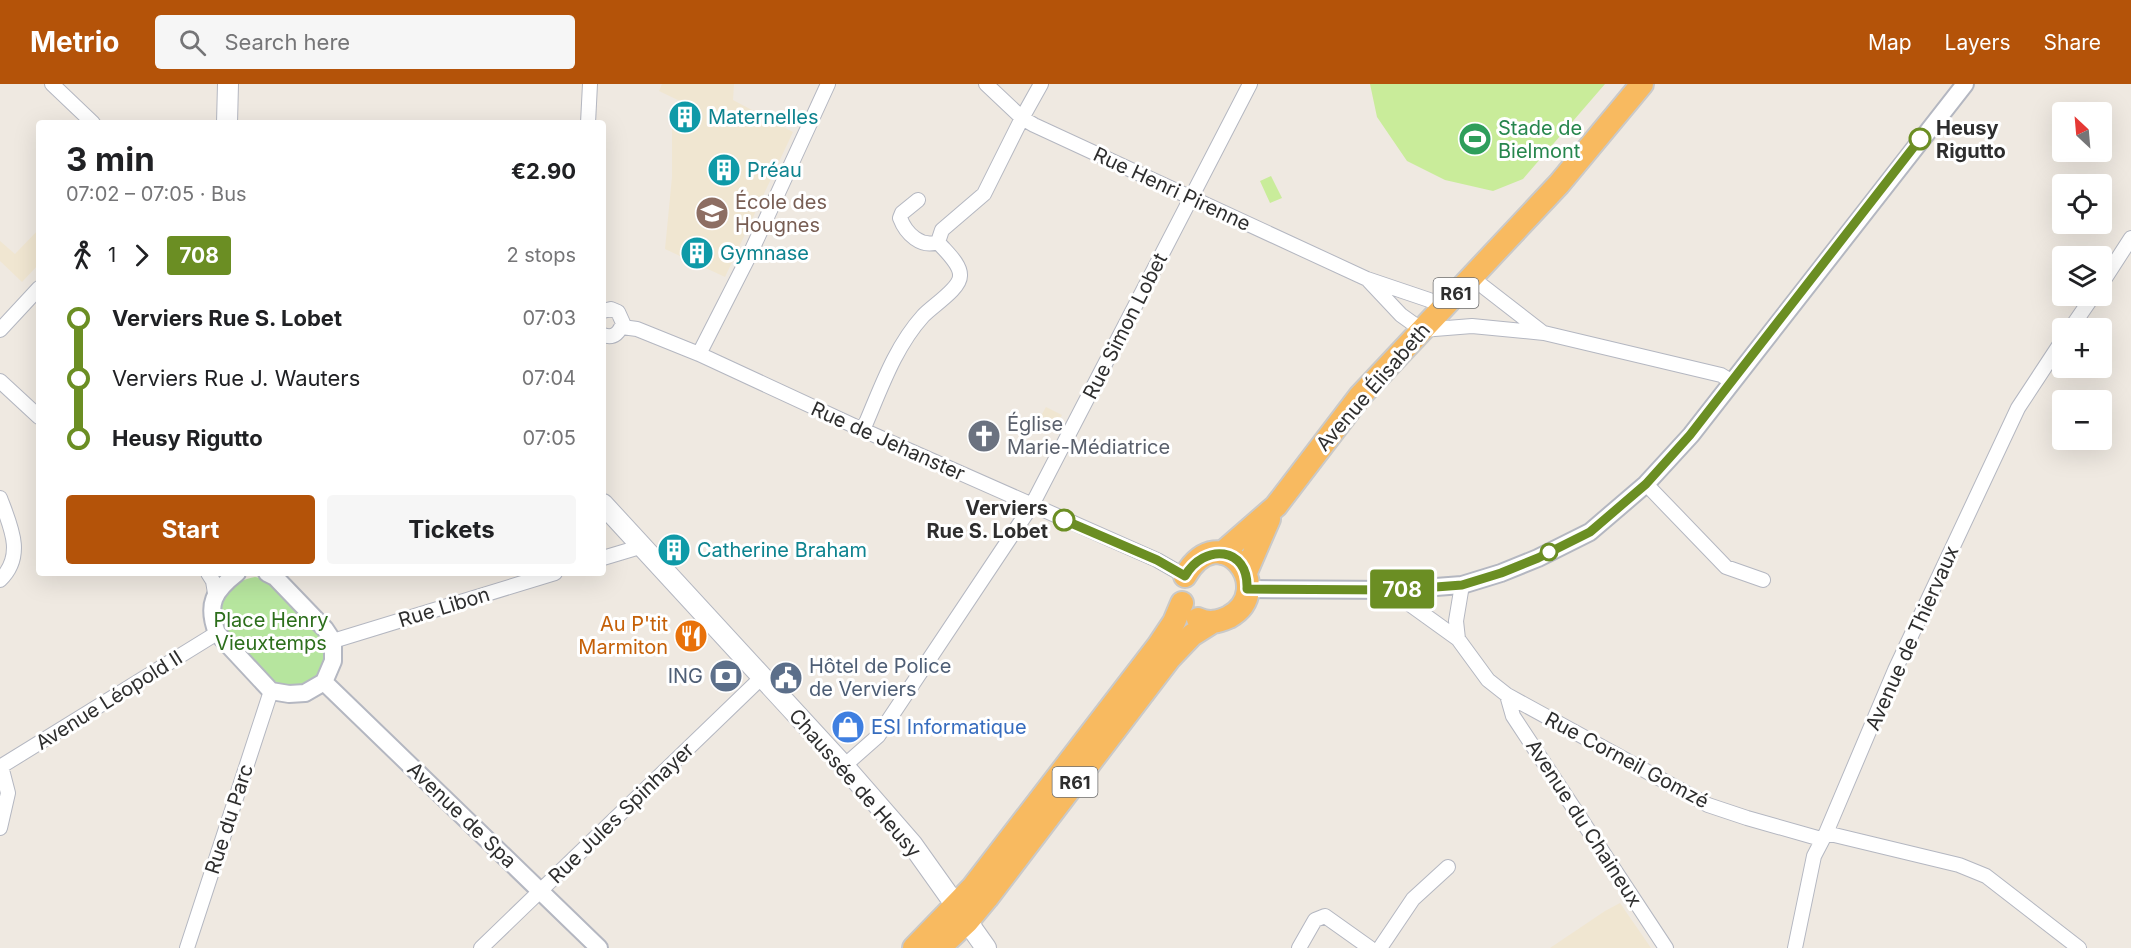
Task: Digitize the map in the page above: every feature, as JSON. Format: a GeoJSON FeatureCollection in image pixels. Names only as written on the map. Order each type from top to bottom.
{"type":"FeatureCollection","features":[{"type":"Feature","properties":{"kind":"highway","name":"Avenue Élisabeth"},"geometry":{"type":"LineString","coordinates":[[1246,580],[1262,532],[1276,506],[1360,396],[1559,184],[1642,84]]}},
{"type":"Feature","properties":{"kind":"highway","name":"Avenue Élisabeth"},"geometry":{"type":"LineString","coordinates":[[1222,553],[1276,506]]}},
{"type":"Feature","properties":{"kind":"highway","name":"R61"},"geometry":{"type":"LineString","coordinates":[[1185,576],[1191,565],[1198,559],[1210,554],[1222,553]]}},
{"type":"Feature","properties":{"kind":"highway"},"geometry":{"type":"LineString","coordinates":[[1222,553],[1234,558],[1246,580]]}},
{"type":"Feature","properties":{"kind":"highway","name":"R61"},"geometry":{"type":"LineString","coordinates":[[914,948],[987,898],[1169,660],[1192,635],[1211,622],[1232,615],[1240,608],[1246,580]]}},
{"type":"Feature","properties":{"kind":"highway","name":"R61"},"geometry":{"type":"LineString","coordinates":[[939,948],[962,914],[973,887],[1158,646],[1174,622],[1182,603],[1191,616],[1200,621],[1211,622]]}},
{"type":"Feature","properties":{"kind":"main road"},"geometry":{"type":"LineString","coordinates":[[227,120],[228,84]]}},
{"type":"Feature","properties":{"kind":"main road","name":"Chaussée de Heusy"},"geometry":{"type":"LineString","coordinates":[[606,507],[844,766],[912,844],[986,948]]}},
{"type":"Feature","properties":{"kind":"street"},"geometry":{"type":"LineString","coordinates":[[52,84],[90,120]]}},
{"type":"Feature","properties":{"kind":"street"},"geometry":{"type":"LineString","coordinates":[[588,120],[590,84]]}},
{"type":"Feature","properties":{"kind":"street"},"geometry":{"type":"LineString","coordinates":[[699,354],[750,254],[828,84]]}},
{"type":"Feature","properties":{"kind":"street","name":"Rue Henri Pirenne"},"geometry":{"type":"LineString","coordinates":[[986,84],[1022,118],[1368,279],[1444,305]]}},
{"type":"Feature","properties":{"kind":"street"},"geometry":{"type":"LineString","coordinates":[[938,242],[942,230],[984,194],[1041,84]]}},
{"type":"Feature","properties":{"kind":"street","name":"Rue Simon Lobet"},"geometry":{"type":"LineString","coordinates":[[844,766],[878,736],[1032,505],[1250,84]]}},
{"type":"Feature","properties":{"kind":"street"},"geometry":{"type":"LineString","coordinates":[[1246,580],[1396,590],[1462,585],[1510,569],[1590,532],[1646,484],[1690,435],[1965,84]]}},
{"type":"Feature","properties":{"kind":"street"},"geometry":{"type":"LineString","coordinates":[[918,200],[902,213],[900,218],[902,224],[918,241],[925,244],[938,242]]}},
{"type":"Feature","properties":{"kind":"street"},"geometry":{"type":"LineString","coordinates":[[2112,267],[2131,238]]}},
{"type":"Feature","properties":{"kind":"street"},"geometry":{"type":"LineString","coordinates":[[863,430],[893,361],[907,337],[923,315],[948,294],[960,279],[961,273],[955,262],[938,242]]}},
{"type":"Feature","properties":{"kind":"street"},"geometry":{"type":"LineString","coordinates":[[1471,277],[1544,333]]}},
{"type":"Feature","properties":{"kind":"street","name":"Rue Henri Pirenne"},"geometry":{"type":"LineString","coordinates":[[1368,279],[1401,315],[1422,330]]}},
{"type":"Feature","properties":{"kind":"street"},"geometry":{"type":"LineString","coordinates":[[0,330],[36,291]]}},
{"type":"Feature","properties":{"kind":"street","name":"Rue de Jehanster"},"geometry":{"type":"LineString","coordinates":[[606,310],[611,309],[618,312],[622,319],[622,327],[638,329],[699,354],[863,430],[1157,560],[1185,576]]}},
{"type":"Feature","properties":{"kind":"street"},"geometry":{"type":"LineString","coordinates":[[1422,330],[1472,326],[1544,333],[1721,375],[1731,381]]}},
{"type":"Feature","properties":{"kind":"street"},"geometry":{"type":"LineString","coordinates":[[606,335],[615,335],[622,327]]}},
{"type":"Feature","properties":{"kind":"street","name":"Avenue de Thiervaux"},"geometry":{"type":"LineString","coordinates":[[1795,948],[1814,856],[1895,669],[2018,408],[2052,356]]}},
{"type":"Feature","properties":{"kind":"street"},"geometry":{"type":"LineString","coordinates":[[0,381],[36,414]]}},
{"type":"Feature","properties":{"kind":"street"},"geometry":{"type":"LineString","coordinates":[[1646,484],[1726,567],[1763,580]]}},
{"type":"Feature","properties":{"kind":"street"},"geometry":{"type":"LineString","coordinates":[[0,498],[15,543],[15,556],[11,566],[0,580]]}},
{"type":"Feature","properties":{"kind":"street"},"geometry":{"type":"LineString","coordinates":[[606,557],[643,546]]}},
{"type":"Feature","properties":{"kind":"street"},"geometry":{"type":"LineString","coordinates":[[210,576],[215,593],[211,609],[212,621],[217,633],[271,691],[289,694],[305,693],[324,682],[333,661],[333,641],[326,629],[273,576]]}},
{"type":"Feature","properties":{"kind":"street"},"geometry":{"type":"LineString","coordinates":[[215,593],[234,576]]}},
{"type":"Feature","properties":{"kind":"street","name":"Rue Libon"},"geometry":{"type":"LineString","coordinates":[[333,641],[545,576]]}},
{"type":"Feature","properties":{"kind":"street"},"geometry":{"type":"LineString","coordinates":[[1458,639],[1456,621],[1462,585]]}},
{"type":"Feature","properties":{"kind":"street","name":"Rue Corneil Gomzé"},"geometry":{"type":"LineString","coordinates":[[1396,590],[1408,603],[1458,639],[1488,680],[1507,695],[1708,806],[1747,819],[1959,865],[1986,876],[2079,948]]}},
{"type":"Feature","properties":{"kind":"street","name":"Avenue Léopold II"},"geometry":{"type":"LineString","coordinates":[[1,767],[217,633]]}},
{"type":"Feature","properties":{"kind":"street","name":"Rue Jules Spinhayer"},"geometry":{"type":"LineString","coordinates":[[481,948],[761,678]]}},
{"type":"Feature","properties":{"kind":"street","name":"Avenue de Spa"},"geometry":{"type":"LineString","coordinates":[[324,682],[599,948]]}},
{"type":"Feature","properties":{"kind":"street","name":"Rue du Parc"},"geometry":{"type":"LineString","coordinates":[[187,948],[271,691]]}},
{"type":"Feature","properties":{"kind":"street","name":"Avenue du Chaineux"},"geometry":{"type":"LineString","coordinates":[[1507,695],[1513,716],[1666,948]]}},
{"type":"Feature","properties":{"kind":"street"},"geometry":{"type":"LineString","coordinates":[[0,828],[8,793],[1,767]]}},
{"type":"Feature","properties":{"kind":"street"},"geometry":{"type":"LineString","coordinates":[[1380,948],[1413,899],[1448,867]]}},
{"type":"Feature","properties":{"kind":"street"},"geometry":{"type":"LineString","coordinates":[[1299,948],[1315,920],[1325,915],[1370,948]]}},
{"type":"Feature","properties":{"kind":"shaded area","name":"École des Hougnes"},"geometry":{"type":"Polygon","coordinates":[[[662,84],[734,84],[733,100],[793,132],[725,277],[665,249],[672,177],[672,127],[682,102],[659,91],[662,84]]]}},
{"type":"Feature","properties":{"kind":"shaded area"},"geometry":{"type":"Polygon","coordinates":[[[36,232],[36,267],[22,282],[0,261],[0,241],[15,254],[36,232]]]}},
{"type":"Feature","properties":{"kind":"shaded area"},"geometry":{"type":"Polygon","coordinates":[[[1046,407],[1062,415],[1054,430],[1038,421],[1046,407]]]}},
{"type":"Feature","properties":{"kind":"shaded area"},"geometry":{"type":"Polygon","coordinates":[[[1620,903],[1651,948],[1550,948],[1605,911],[1620,903]]]}},
{"type":"Feature","properties":{"kind":"green space","name":"Stade de Bielmont"},"geometry":{"type":"Polygon","coordinates":[[[1370,84],[1605,84],[1523,179],[1493,191],[1445,180],[1407,161],[1377,117],[1370,84]]]}},
{"type":"Feature","properties":{"kind":"green space"},"geometry":{"type":"Polygon","coordinates":[[[1271,176],[1282,198],[1270,203],[1260,181],[1271,176]]]}},
{"type":"Feature","properties":{"kind":"green space","name":"Place Henry Vieuxtemps"},"geometry":{"type":"Polygon","coordinates":[[[255,577],[266,579],[272,584],[325,639],[326,663],[316,678],[308,683],[289,685],[271,679],[237,647],[221,625],[219,607],[223,598],[236,584],[255,577]]]}},
{"type":"Feature","properties":{"kind":"bus line","name":"708"},"geometry":{"type":"LineString","coordinates":[[1064,520],[1157,560],[1185,576],[1191,565],[1198,559],[1210,554],[1222,553],[1241,563],[1248,580],[1247,589],[1396,590],[1462,585],[1538,558],[1590,532],[1646,484],[1690,435],[1920,139]]}},
{"type":"Feature","properties":{"kind":"place","name":"Maternelles"},"geometry":{"type":"Point","coordinates":[685,117]}},
{"type":"Feature","properties":{"kind":"place","name":"Stade de Bielmont"},"geometry":{"type":"Point","coordinates":[1475,139]}},
{"type":"Feature","properties":{"kind":"place","name":"Heusy Rigutto"},"geometry":{"type":"Point","coordinates":[1920,139]}},
{"type":"Feature","properties":{"kind":"place","name":"Préau"},"geometry":{"type":"Point","coordinates":[724,170]}},
{"type":"Feature","properties":{"kind":"place","name":"École des Hougnes"},"geometry":{"type":"Point","coordinates":[712,213]}},
{"type":"Feature","properties":{"kind":"place","name":"Gymnase"},"geometry":{"type":"Point","coordinates":[697,253]}},
{"type":"Feature","properties":{"kind":"place","name":"Église Marie-Médiatrice"},"geometry":{"type":"Point","coordinates":[984,436]}},
{"type":"Feature","properties":{"kind":"place","name":"Verviers Rue S. Lobet"},"geometry":{"type":"Point","coordinates":[1064,520]}},
{"type":"Feature","properties":{"kind":"place","name":"Catherine Braham"},"geometry":{"type":"Point","coordinates":[674,550]}},
{"type":"Feature","properties":{"kind":"place","name":"Au P'tit Marmiton"},"geometry":{"type":"Point","coordinates":[691,636]}},
{"type":"Feature","properties":{"kind":"place","name":"ING"},"geometry":{"type":"Point","coordinates":[726,676]}},
{"type":"Feature","properties":{"kind":"place","name":"Hôtel de Police de Verviers"},"geometry":{"type":"Point","coordinates":[786,678]}},
{"type":"Feature","properties":{"kind":"place","name":"ESI Informatique"},"geometry":{"type":"Point","coordinates":[848,727]}}]}
